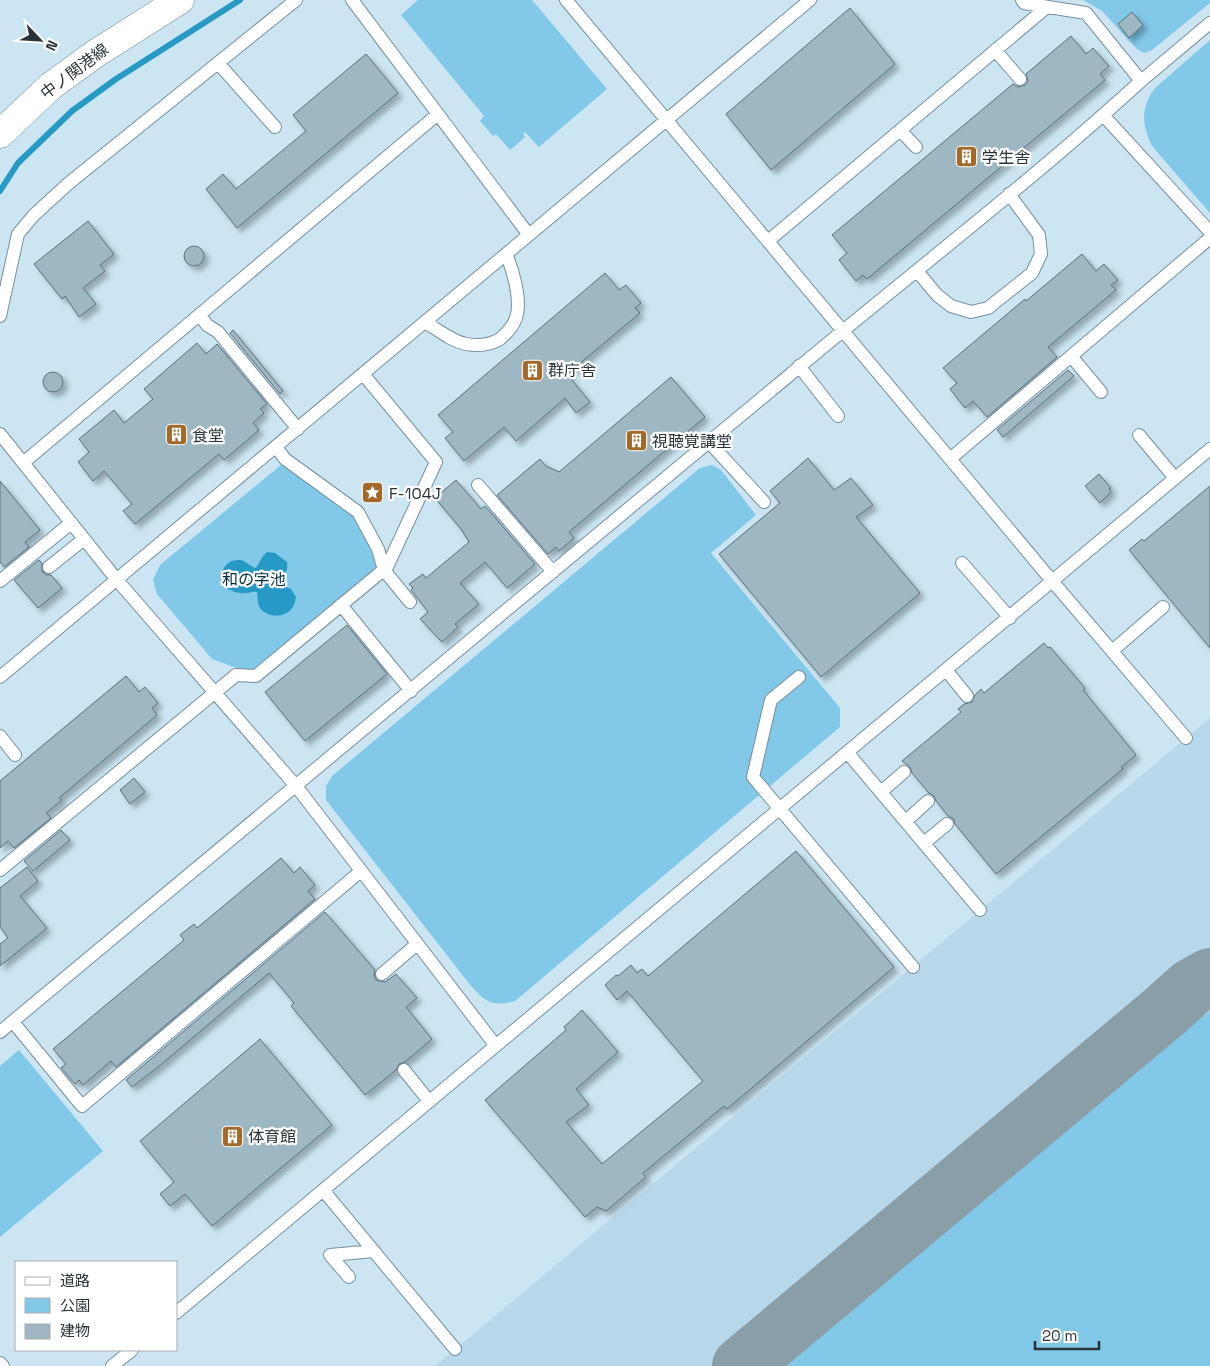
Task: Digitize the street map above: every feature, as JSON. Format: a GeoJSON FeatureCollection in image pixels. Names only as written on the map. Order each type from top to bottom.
{"type":"FeatureCollection","features":[{"type":"Feature","properties":{"kind":"main road","name":"中ノ関港線"},"geometry":{"type":"LineString","coordinates":[[0,134],[51,86],[95,54],[180,0]]}},
{"type":"Feature","properties":{"kind":"lane"},"geometry":{"type":"LineString","coordinates":[[0,316],[18,234],[34,215],[69,183],[296,0]]}},
{"type":"Feature","properties":{"kind":"lane"},"geometry":{"type":"LineString","coordinates":[[352,0],[528,235]]}},
{"type":"Feature","properties":{"kind":"lane"},"geometry":{"type":"LineString","coordinates":[[566,0],[1186,738]]}},
{"type":"Feature","properties":{"kind":"lane"},"geometry":{"type":"LineString","coordinates":[[0,677],[810,0]]}},
{"type":"Feature","properties":{"kind":"lane"},"geometry":{"type":"LineString","coordinates":[[1022,0],[1024,3],[1086,14],[1140,81]]}},
{"type":"Feature","properties":{"kind":"lane"},"geometry":{"type":"LineString","coordinates":[[768,241],[1047,7]]}},
{"type":"Feature","properties":{"kind":"lane"},"geometry":{"type":"LineString","coordinates":[[0,1031],[1104,115],[1140,81],[1210,23]]}},
{"type":"Feature","properties":{"kind":"lane"},"geometry":{"type":"LineString","coordinates":[[996,50],[1020,79]]}},
{"type":"Feature","properties":{"kind":"lane"},"geometry":{"type":"LineString","coordinates":[[218,63],[275,127]]}},
{"type":"Feature","properties":{"kind":"lane"},"geometry":{"type":"LineString","coordinates":[[23,463],[438,114]]}},
{"type":"Feature","properties":{"kind":"lane"},"geometry":{"type":"LineString","coordinates":[[1104,115],[1210,232]]}},
{"type":"Feature","properties":{"kind":"lane"},"geometry":{"type":"LineString","coordinates":[[900,130],[916,147]]}},
{"type":"Feature","properties":{"kind":"lane"},"geometry":{"type":"LineString","coordinates":[[917,270],[937,295],[951,306],[971,312],[988,308],[1032,273],[1041,254],[1039,235],[1009,194]]}},
{"type":"Feature","properties":{"kind":"lane"},"geometry":{"type":"LineString","coordinates":[[950,459],[1210,238]]}},
{"type":"Feature","properties":{"kind":"lane"},"geometry":{"type":"LineString","coordinates":[[425,322],[465,344],[483,345],[495,342],[509,332],[517,317],[517,301],[512,268],[506,254]]}},
{"type":"Feature","properties":{"kind":"lane"},"geometry":{"type":"LineString","coordinates":[[200,315],[207,325],[218,332],[298,428]]}},
{"type":"Feature","properties":{"kind":"lane"},"geometry":{"type":"LineString","coordinates":[[1071,356],[1101,392]]}},
{"type":"Feature","properties":{"kind":"lane"},"geometry":{"type":"LineString","coordinates":[[800,366],[838,416]]}},
{"type":"Feature","properties":{"kind":"lane"},"geometry":{"type":"LineString","coordinates":[[0,870],[236,675],[256,676],[387,567],[436,462],[363,374]]}},
{"type":"Feature","properties":{"kind":"lane"},"geometry":{"type":"LineString","coordinates":[[0,434],[118,580],[296,786],[496,1046]]}},
{"type":"Feature","properties":{"kind":"lane"},"geometry":{"type":"LineString","coordinates":[[1138,435],[1175,478]]}},
{"type":"Feature","properties":{"kind":"lane"},"geometry":{"type":"LineString","coordinates":[[709,442],[764,502]]}},
{"type":"Feature","properties":{"kind":"lane"},"geometry":{"type":"LineString","coordinates":[[276,447],[285,459],[358,512],[378,549],[384,570],[410,602]]}},
{"type":"Feature","properties":{"kind":"lane"},"geometry":{"type":"LineString","coordinates":[[178,1311],[1210,449]]}},
{"type":"Feature","properties":{"kind":"lane"},"geometry":{"type":"LineString","coordinates":[[478,484],[553,572]]}},
{"type":"Feature","properties":{"kind":"lane"},"geometry":{"type":"LineString","coordinates":[[0,582],[71,523]]}},
{"type":"Feature","properties":{"kind":"lane"},"geometry":{"type":"LineString","coordinates":[[50,567],[84,539]]}},
{"type":"Feature","properties":{"kind":"lane"},"geometry":{"type":"LineString","coordinates":[[962,563],[1010,618]]}},
{"type":"Feature","properties":{"kind":"lane"},"geometry":{"type":"LineString","coordinates":[[341,605],[411,691]]}},
{"type":"Feature","properties":{"kind":"lane"},"geometry":{"type":"LineString","coordinates":[[1112,651],[1163,607]]}},
{"type":"Feature","properties":{"kind":"lane"},"geometry":{"type":"LineString","coordinates":[[946,670],[968,696]]}},
{"type":"Feature","properties":{"kind":"lane"},"geometry":{"type":"LineString","coordinates":[[799,678],[771,700],[753,776],[913,966]]}},
{"type":"Feature","properties":{"kind":"lane"},"geometry":{"type":"LineString","coordinates":[[0,736],[15,755]]}},
{"type":"Feature","properties":{"kind":"lane"},"geometry":{"type":"LineString","coordinates":[[847,752],[980,910]]}},
{"type":"Feature","properties":{"kind":"lane"},"geometry":{"type":"LineString","coordinates":[[881,792],[904,772]]}},
{"type":"Feature","properties":{"kind":"lane"},"geometry":{"type":"LineString","coordinates":[[906,821],[928,802]]}},
{"type":"Feature","properties":{"kind":"lane"},"geometry":{"type":"LineString","coordinates":[[924,843],[947,824]]}},
{"type":"Feature","properties":{"kind":"lane"},"geometry":{"type":"LineString","coordinates":[[13,1022],[82,1106],[361,871]]}},
{"type":"Feature","properties":{"kind":"lane"},"geometry":{"type":"LineString","coordinates":[[382,974],[417,944]]}},
{"type":"Feature","properties":{"kind":"lane"},"geometry":{"type":"LineString","coordinates":[[404,1070],[430,1101]]}},
{"type":"Feature","properties":{"kind":"lane"},"geometry":{"type":"LineString","coordinates":[[323,1190],[455,1349]]}},
{"type":"Feature","properties":{"kind":"lane"},"geometry":{"type":"LineString","coordinates":[[349,1277],[330,1255],[374,1251]]}},
{"type":"Feature","properties":{"kind":"lane"},"geometry":{"type":"LineString","coordinates":[[112,1366],[131,1351]]}},
{"type":"Feature","properties":{"kind":"lane"},"geometry":{"type":"LineString","coordinates":[[0,1363],[3,1366]]}},
{"type":"Feature","properties":{"kind":"shaded area"},"geometry":{"type":"Polygon","coordinates":[[[267,552],[275,553],[287,562],[287,571],[274,582],[291,589],[296,597],[291,609],[283,615],[278,616],[264,612],[259,606],[257,592],[236,592],[225,587],[223,582],[222,572],[228,563],[233,560],[241,560],[256,568],[267,552]]]}},
{"type":"Feature","properties":{"kind":"shaded area"},"geometry":{"type":"Polygon","coordinates":[[[1210,718],[1210,997],[773,1366],[435,1366],[1210,718]]]}},
{"type":"Feature","properties":{"kind":"green space"},"geometry":{"type":"Polygon","coordinates":[[[418,0],[532,0],[607,89],[539,147],[525,132],[523,134],[525,137],[510,150],[496,134],[493,136],[480,121],[484,116],[401,15],[418,0]]]}},
{"type":"Feature","properties":{"kind":"green space"},"geometry":{"type":"Polygon","coordinates":[[[1083,0],[1210,0],[1210,3],[1152,50],[1144,53],[1137,49],[1102,11],[1083,0]]]}},
{"type":"Feature","properties":{"kind":"green space"},"geometry":{"type":"Polygon","coordinates":[[[1210,40],[1210,213],[1152,146],[1146,131],[1144,117],[1150,95],[1155,88],[1210,40]]]}},
{"type":"Feature","properties":{"kind":"green space","name":"和の字池"},"geometry":{"type":"Polygon","coordinates":[[[282,464],[353,516],[364,532],[374,553],[378,568],[255,669],[242,670],[212,659],[157,594],[153,580],[160,565],[282,464]]]}},
{"type":"Feature","properties":{"kind":"green space"},"geometry":{"type":"Polygon","coordinates":[[[712,465],[721,470],[756,515],[711,553],[840,708],[840,727],[515,1001],[501,1004],[490,1002],[471,986],[326,800],[326,786],[332,776],[700,468],[712,465]]]}},
{"type":"Feature","properties":{"kind":"green space"},"geometry":{"type":"Polygon","coordinates":[[[1210,1011],[1210,1366],[780,1366],[1196,1021],[1210,1011]]]}},
{"type":"Feature","properties":{"kind":"green space"},"geometry":{"type":"Polygon","coordinates":[[[19,1050],[103,1151],[0,1237],[0,1066],[19,1050]]]}},
{"type":"Feature","properties":{"kind":"building"},"geometry":{"type":"Polygon","coordinates":[[[850,8],[895,64],[771,170],[726,114],[850,8]]]}},
{"type":"Feature","properties":{"kind":"building"},"geometry":{"type":"Polygon","coordinates":[[[1132,12],[1143,25],[1129,38],[1118,24],[1132,12]]]}},
{"type":"Feature","properties":{"kind":"building","name":"学生舎"},"geometry":{"type":"Polygon","coordinates":[[[1071,36],[1086,54],[1093,48],[1109,66],[1100,74],[1105,80],[867,279],[863,275],[856,281],[839,260],[847,253],[832,235],[1013,84],[1018,87],[1025,85],[1028,81],[1026,74],[1071,36]]]}},
{"type":"Feature","properties":{"kind":"building"},"geometry":{"type":"Polygon","coordinates":[[[366,54],[398,93],[237,228],[206,189],[223,174],[236,189],[306,131],[293,115],[366,54]]]}},
{"type":"Feature","properties":{"kind":"building"},"geometry":{"type":"Polygon","coordinates":[[[88,221],[114,254],[100,265],[105,271],[83,288],[96,304],[79,317],[65,296],[62,299],[34,264],[88,221]]]}},
{"type":"Feature","properties":{"kind":"building"},"geometry":{"type":"Polygon","coordinates":[[[194,246],[201,249],[204,256],[201,263],[194,266],[187,263],[184,256],[187,249],[194,246]]]}},
{"type":"Feature","properties":{"kind":"building"},"geometry":{"type":"Polygon","coordinates":[[[1082,254],[1096,271],[1104,264],[1118,280],[1111,285],[1116,290],[1048,347],[1057,357],[987,417],[973,401],[965,408],[950,389],[957,383],[943,368],[1082,254]]]}},
{"type":"Feature","properties":{"kind":"building","name":"群庁舎"},"geometry":{"type":"Polygon","coordinates":[[[605,273],[619,290],[626,285],[641,303],[635,308],[640,313],[567,374],[590,402],[576,413],[565,398],[516,441],[504,427],[464,461],[445,438],[453,432],[438,415],[605,273]]]}},
{"type":"Feature","properties":{"kind":"building"},"geometry":{"type":"Polygon","coordinates":[[[233,330],[283,391],[280,394],[230,333],[233,330]]]}},
{"type":"Feature","properties":{"kind":"building","name":"食堂"},"geometry":{"type":"Polygon","coordinates":[[[197,343],[206,354],[217,344],[267,404],[260,409],[264,413],[253,423],[259,430],[224,460],[219,454],[135,524],[123,511],[132,504],[104,471],[93,481],[78,462],[89,452],[79,439],[114,410],[124,423],[153,399],[144,389],[197,343]]]}},
{"type":"Feature","properties":{"kind":"building"},"geometry":{"type":"Polygon","coordinates":[[[1068,370],[1074,376],[1003,437],[997,430],[1068,370]]]}},
{"type":"Feature","properties":{"kind":"building"},"geometry":{"type":"Polygon","coordinates":[[[53,372],[60,375],[63,382],[60,389],[53,392],[46,389],[43,382],[46,375],[53,372]]]}},
{"type":"Feature","properties":{"kind":"building","name":"視聴覚講堂"},"geometry":{"type":"Polygon","coordinates":[[[671,377],[705,417],[569,532],[574,538],[559,551],[556,547],[548,554],[497,495],[540,459],[546,466],[559,472],[671,377]]]}},
{"type":"Feature","properties":{"kind":"building"},"geometry":{"type":"Polygon","coordinates":[[[808,458],[834,490],[851,478],[873,505],[856,517],[920,593],[821,677],[719,554],[780,503],[770,491],[808,458]]]}},
{"type":"Feature","properties":{"kind":"building"},"geometry":{"type":"Polygon","coordinates":[[[1099,474],[1111,488],[1109,489],[1111,492],[1100,503],[1085,486],[1099,474]]]}},
{"type":"Feature","properties":{"kind":"building"},"geometry":{"type":"Polygon","coordinates":[[[456,480],[481,509],[485,506],[535,564],[507,588],[485,562],[460,583],[479,604],[455,624],[458,627],[442,642],[420,619],[428,612],[411,590],[413,588],[409,584],[423,574],[426,578],[469,542],[461,529],[435,498],[456,480]]]}},
{"type":"Feature","properties":{"kind":"building"},"geometry":{"type":"Polygon","coordinates":[[[0,481],[40,530],[25,542],[29,547],[4,567],[0,562],[0,481]]]}},
{"type":"Feature","properties":{"kind":"building"},"geometry":{"type":"Polygon","coordinates":[[[1210,486],[1210,648],[1129,550],[1142,539],[1144,541],[1210,486]]]}},
{"type":"Feature","properties":{"kind":"building"},"geometry":{"type":"Polygon","coordinates":[[[39,560],[42,563],[42,572],[51,575],[62,588],[38,608],[14,580],[39,560]]]}},
{"type":"Feature","properties":{"kind":"building"},"geometry":{"type":"Polygon","coordinates":[[[347,625],[387,674],[305,741],[265,692],[347,625]]]}},
{"type":"Feature","properties":{"kind":"building"},"geometry":{"type":"Polygon","coordinates":[[[1044,643],[1048,648],[1050,647],[1085,688],[1083,690],[1136,755],[1121,767],[1123,769],[996,874],[955,824],[954,819],[948,816],[934,796],[929,793],[912,773],[910,767],[902,761],[961,712],[958,709],[964,704],[972,702],[975,695],[981,689],[984,693],[1044,643]]]}},
{"type":"Feature","properties":{"kind":"building"},"geometry":{"type":"Polygon","coordinates":[[[126,676],[139,692],[145,687],[158,703],[152,708],[157,715],[59,798],[62,800],[46,813],[51,818],[14,848],[8,841],[0,848],[0,781],[126,676]]]}},
{"type":"Feature","properties":{"kind":"building"},"geometry":{"type":"Polygon","coordinates":[[[134,778],[145,792],[130,804],[120,790],[134,778]]]}},
{"type":"Feature","properties":{"kind":"building"},"geometry":{"type":"Polygon","coordinates":[[[61,830],[70,840],[33,871],[24,861],[61,830]]]}},
{"type":"Feature","properties":{"kind":"building"},"geometry":{"type":"Polygon","coordinates":[[[796,851],[894,967],[727,1109],[724,1106],[643,1173],[646,1177],[606,1211],[597,1207],[585,1217],[485,1100],[566,1030],[564,1027],[582,1010],[618,1052],[576,1089],[589,1105],[566,1122],[602,1164],[703,1081],[627,991],[617,1000],[605,985],[631,965],[637,973],[642,969],[648,976],[796,851]]]}},
{"type":"Feature","properties":{"kind":"building"},"geometry":{"type":"Polygon","coordinates":[[[281,858],[294,873],[300,867],[315,885],[308,891],[315,899],[116,1067],[111,1061],[83,1085],[79,1080],[75,1084],[61,1068],[66,1064],[53,1049],[184,940],[180,935],[194,924],[197,928],[281,858]]]}},
{"type":"Feature","properties":{"kind":"building"},"geometry":{"type":"Polygon","coordinates":[[[27,867],[38,881],[20,896],[47,928],[0,966],[0,944],[8,938],[0,927],[0,888],[27,867]]]}},
{"type":"Feature","properties":{"kind":"building"},"geometry":{"type":"Polygon","coordinates":[[[325,912],[375,970],[376,980],[385,982],[396,974],[417,998],[406,1007],[432,1039],[405,1062],[399,1064],[396,1070],[365,1095],[291,1006],[294,1003],[269,973],[132,1087],[126,1080],[325,912]]]}},
{"type":"Feature","properties":{"kind":"building","name":"体育館"},"geometry":{"type":"Polygon","coordinates":[[[260,1039],[332,1125],[212,1226],[185,1194],[170,1206],[160,1194],[174,1182],[140,1141],[260,1039]]]}},
{"type":"Feature","properties":{"kind":"waterway"},"geometry":{"type":"LineString","coordinates":[[0,191],[18,163],[72,111],[116,79],[240,0]]}},
{"type":"Feature","properties":{"kind":"taxiway"},"geometry":{"type":"LineString","coordinates":[[741,1366],[1192,987],[1210,977]]}},
{"type":"Feature","properties":{"kind":"place","name":"学生舎"},"geometry":{"type":"Point","coordinates":[966,157]}},
{"type":"Feature","properties":{"kind":"place","name":"群庁舎"},"geometry":{"type":"Point","coordinates":[532,370]}},
{"type":"Feature","properties":{"kind":"place","name":"食堂"},"geometry":{"type":"Point","coordinates":[176,435]}},
{"type":"Feature","properties":{"kind":"place","name":"視聴覚講堂"},"geometry":{"type":"Point","coordinates":[636,441]}},
{"type":"Feature","properties":{"kind":"place","name":"F-104J"},"geometry":{"type":"Point","coordinates":[373,493]}},
{"type":"Feature","properties":{"kind":"place","name":"体育館"},"geometry":{"type":"Point","coordinates":[232,1136]}}]}
